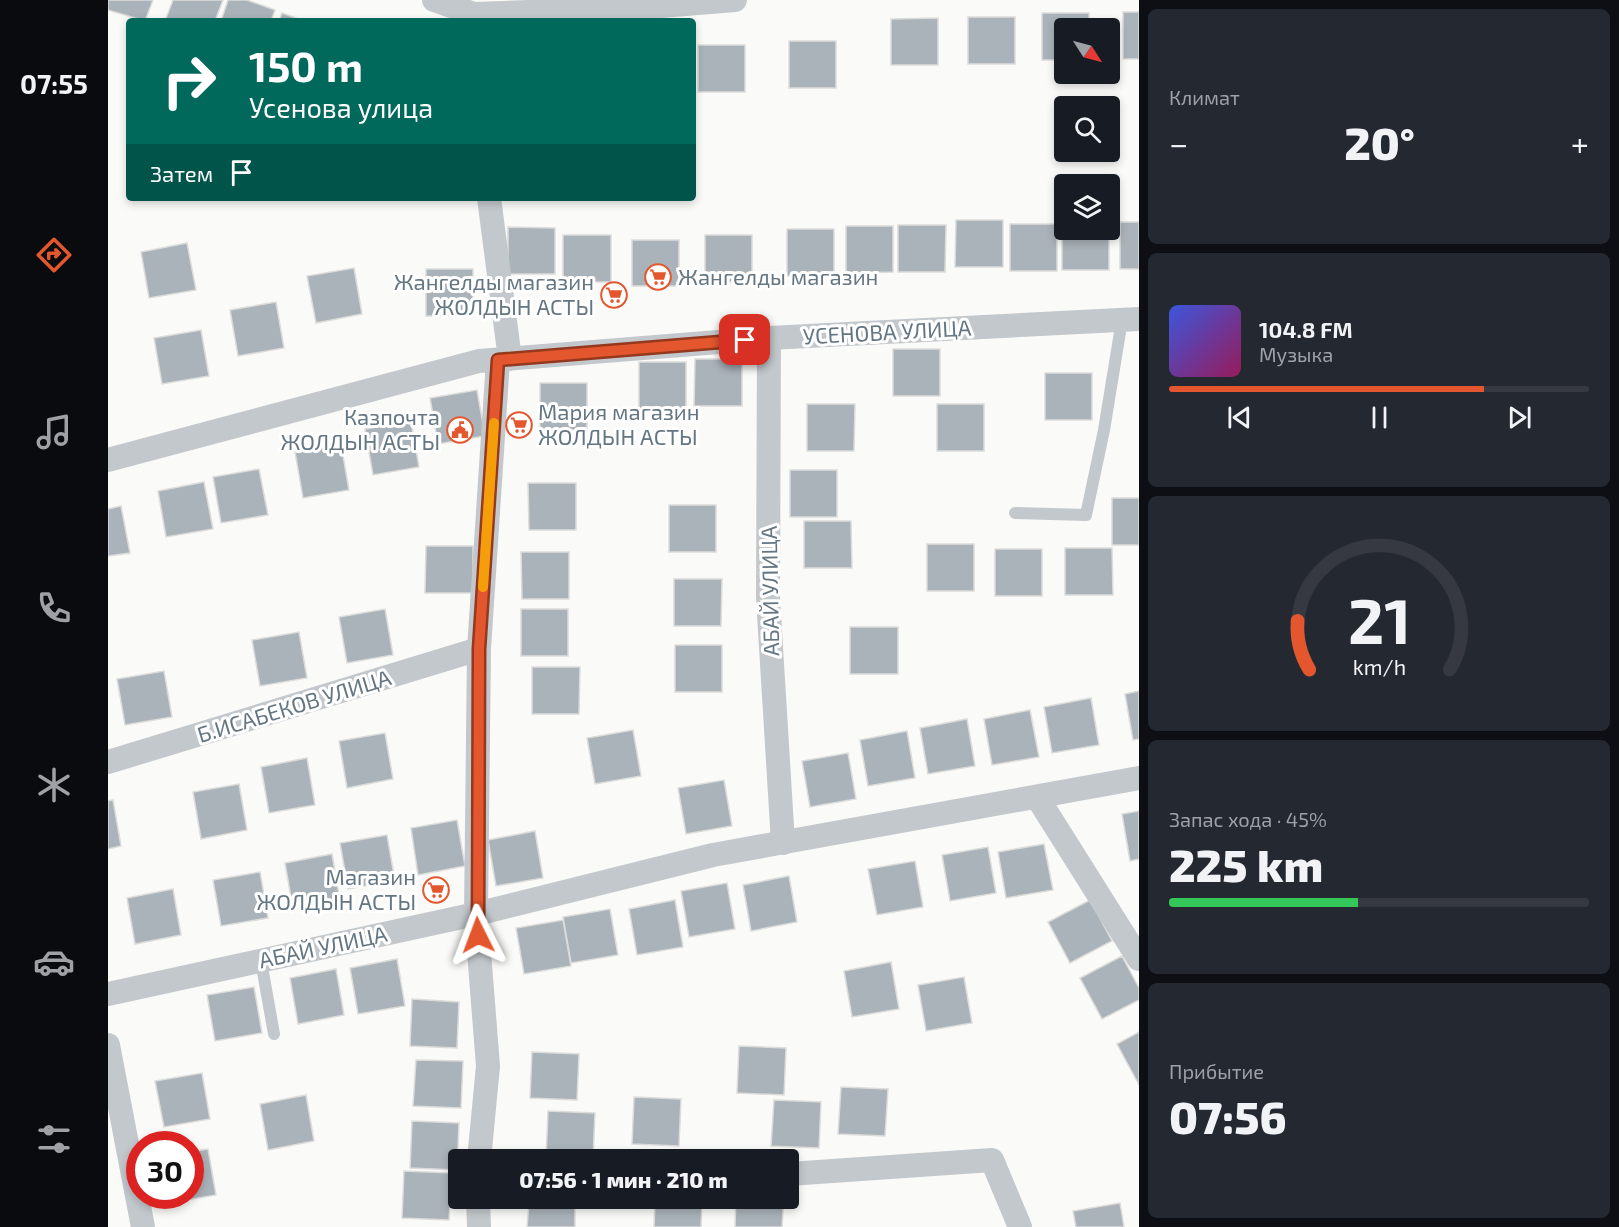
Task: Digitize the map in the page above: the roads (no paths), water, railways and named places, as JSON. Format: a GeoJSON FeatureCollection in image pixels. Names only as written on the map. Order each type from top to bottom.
{"type":"FeatureCollection","features":[{"type":"Feature","properties":{"kind":"street"},"geometry":{"type":"LineString","coordinates":[[434,0],[474,12],[636,8],[735,0]]}},
{"type":"Feature","properties":{"kind":"street"},"geometry":{"type":"LineString","coordinates":[[480,1149],[488,1066],[476,914],[479,649],[504,360],[489,201]]}},
{"type":"Feature","properties":{"kind":"street","name":"УСЕНОВА УЛИЦА"},"geometry":{"type":"LineString","coordinates":[[108,460],[479,361],[769,338],[1130,320]]}},
{"type":"Feature","properties":{"kind":"street","name":"АБАЙ УЛИЦА"},"geometry":{"type":"LineString","coordinates":[[769,338],[768,598],[783,843]]}},
{"type":"Feature","properties":{"kind":"street","name":"Б.ИСАБЕКОВ УЛИЦА"},"geometry":{"type":"LineString","coordinates":[[108,762],[479,649]]}},
{"type":"Feature","properties":{"kind":"street","name":"АБАЙ УЛИЦА"},"geometry":{"type":"LineString","coordinates":[[108,994],[476,914],[713,855],[1139,778]]}},
{"type":"Feature","properties":{"kind":"street"},"geometry":{"type":"LineString","coordinates":[[1037,796],[1139,959]]}},
{"type":"Feature","properties":{"kind":"street"},"geometry":{"type":"LineString","coordinates":[[108,1045],[143,1227]]}},
{"type":"Feature","properties":{"kind":"street"},"geometry":{"type":"LineString","coordinates":[[799,1173],[992,1160],[1020,1227]]}},
{"type":"Feature","properties":{"kind":"street"},"geometry":{"type":"LineString","coordinates":[[478,1209],[479,1227]]}},
{"type":"Feature","properties":{"kind":"lane"},"geometry":{"type":"LineString","coordinates":[[1015,513],[1086,515],[1130,320]]}},
{"type":"Feature","properties":{"kind":"lane"},"geometry":{"type":"LineString","coordinates":[[261,961],[274,1034]]}},
{"type":"Feature","properties":{"kind":"place","name":"Жангелды магазин"},"geometry":{"type":"Point","coordinates":[658,277]}},
{"type":"Feature","properties":{"kind":"place","name":"Жангелды магазин ЖОЛДЫН АСТЫ"},"geometry":{"type":"Point","coordinates":[614,295]}},
{"type":"Feature","properties":{"kind":"place","name":"Мария магазин ЖОЛДЫН АСТЫ"},"geometry":{"type":"Point","coordinates":[519,425]}},
{"type":"Feature","properties":{"kind":"place","name":"Казпочта ЖОЛДЫН АСТЫ"},"geometry":{"type":"Point","coordinates":[460,430]}},
{"type":"Feature","properties":{"kind":"place","name":"Магазин ЖОЛДЫН АСТЫ"},"geometry":{"type":"Point","coordinates":[436,890]}}]}
